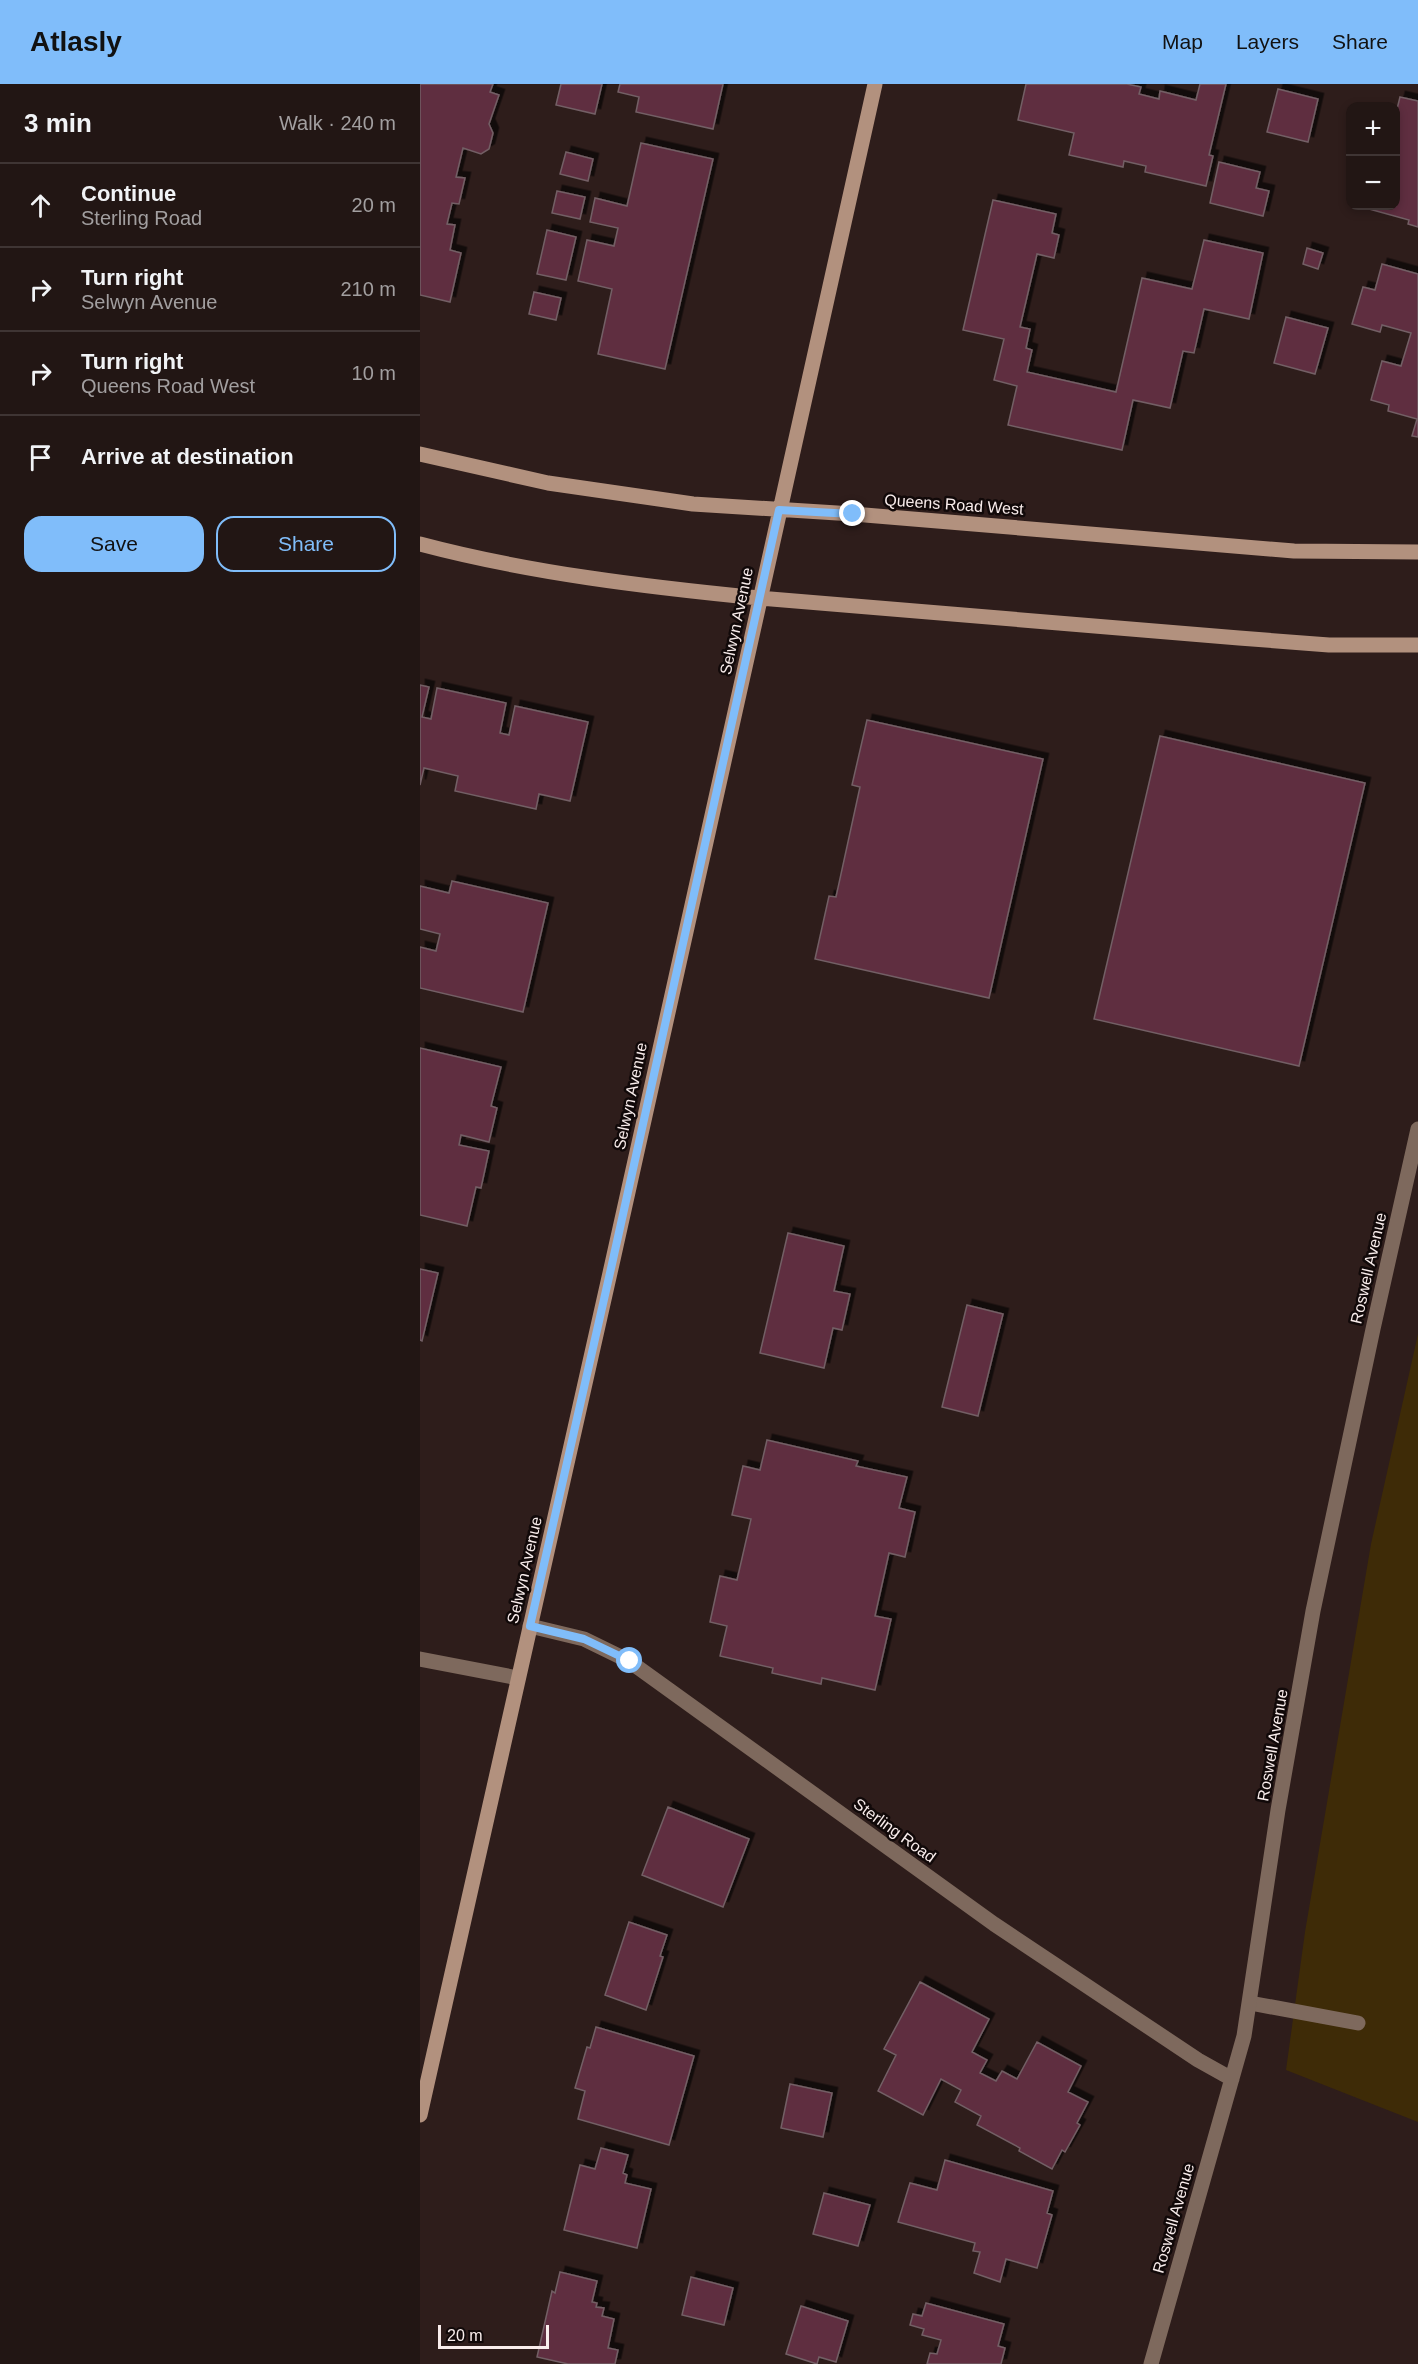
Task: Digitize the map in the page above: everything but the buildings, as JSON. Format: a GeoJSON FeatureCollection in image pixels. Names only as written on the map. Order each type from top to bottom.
{"type":"FeatureCollection","features":[{"type":"Feature","properties":{"kind":"street","name":"Selwyn Avenue"},"geometry":{"type":"LineString","coordinates":[[420,2115],[875,84]]}},
{"type":"Feature","properties":{"kind":"street","name":"Queens Road West"},"geometry":{"type":"LineString","coordinates":[[420,454],[485,470],[595,490],[693,504],[853,514],[1294,551],[1418,552]]}},
{"type":"Feature","properties":{"kind":"street"},"geometry":{"type":"LineString","coordinates":[[420,544],[479,559],[548,570],[759,598],[1329,645],[1418,645]]}},
{"type":"Feature","properties":{"kind":"street","name":"Roswell Avenue"},"geometry":{"type":"LineString","coordinates":[[1150,2364],[1232,2079],[1250,2003],[1278,1810],[1313,1611],[1372,1329],[1418,1129]]}},
{"type":"Feature","properties":{"kind":"street","name":"Sterling Road"},"geometry":{"type":"LineString","coordinates":[[530,1626],[584,1639],[630,1661],[994,1924],[1198,2060],[1232,2079]]}},
{"type":"Feature","properties":{"kind":"street"},"geometry":{"type":"LineString","coordinates":[[420,1659],[518,1678]]}},
{"type":"Feature","properties":{"kind":"street"},"geometry":{"type":"LineString","coordinates":[[1250,2003],[1358,2023]]}},
{"type":"Feature","properties":{"kind":"shaded area"},"geometry":{"type":"Polygon","coordinates":[[[1418,1334],[1418,2122],[1286,2070],[1305,1932],[1371,1544],[1418,1334]]]}},
{"type":"Feature","properties":{"kind":"route"},"geometry":{"type":"LineString","coordinates":[[630,1661],[605,1647],[584,1639],[530,1626],[779,510],[853,514]]}}]}
